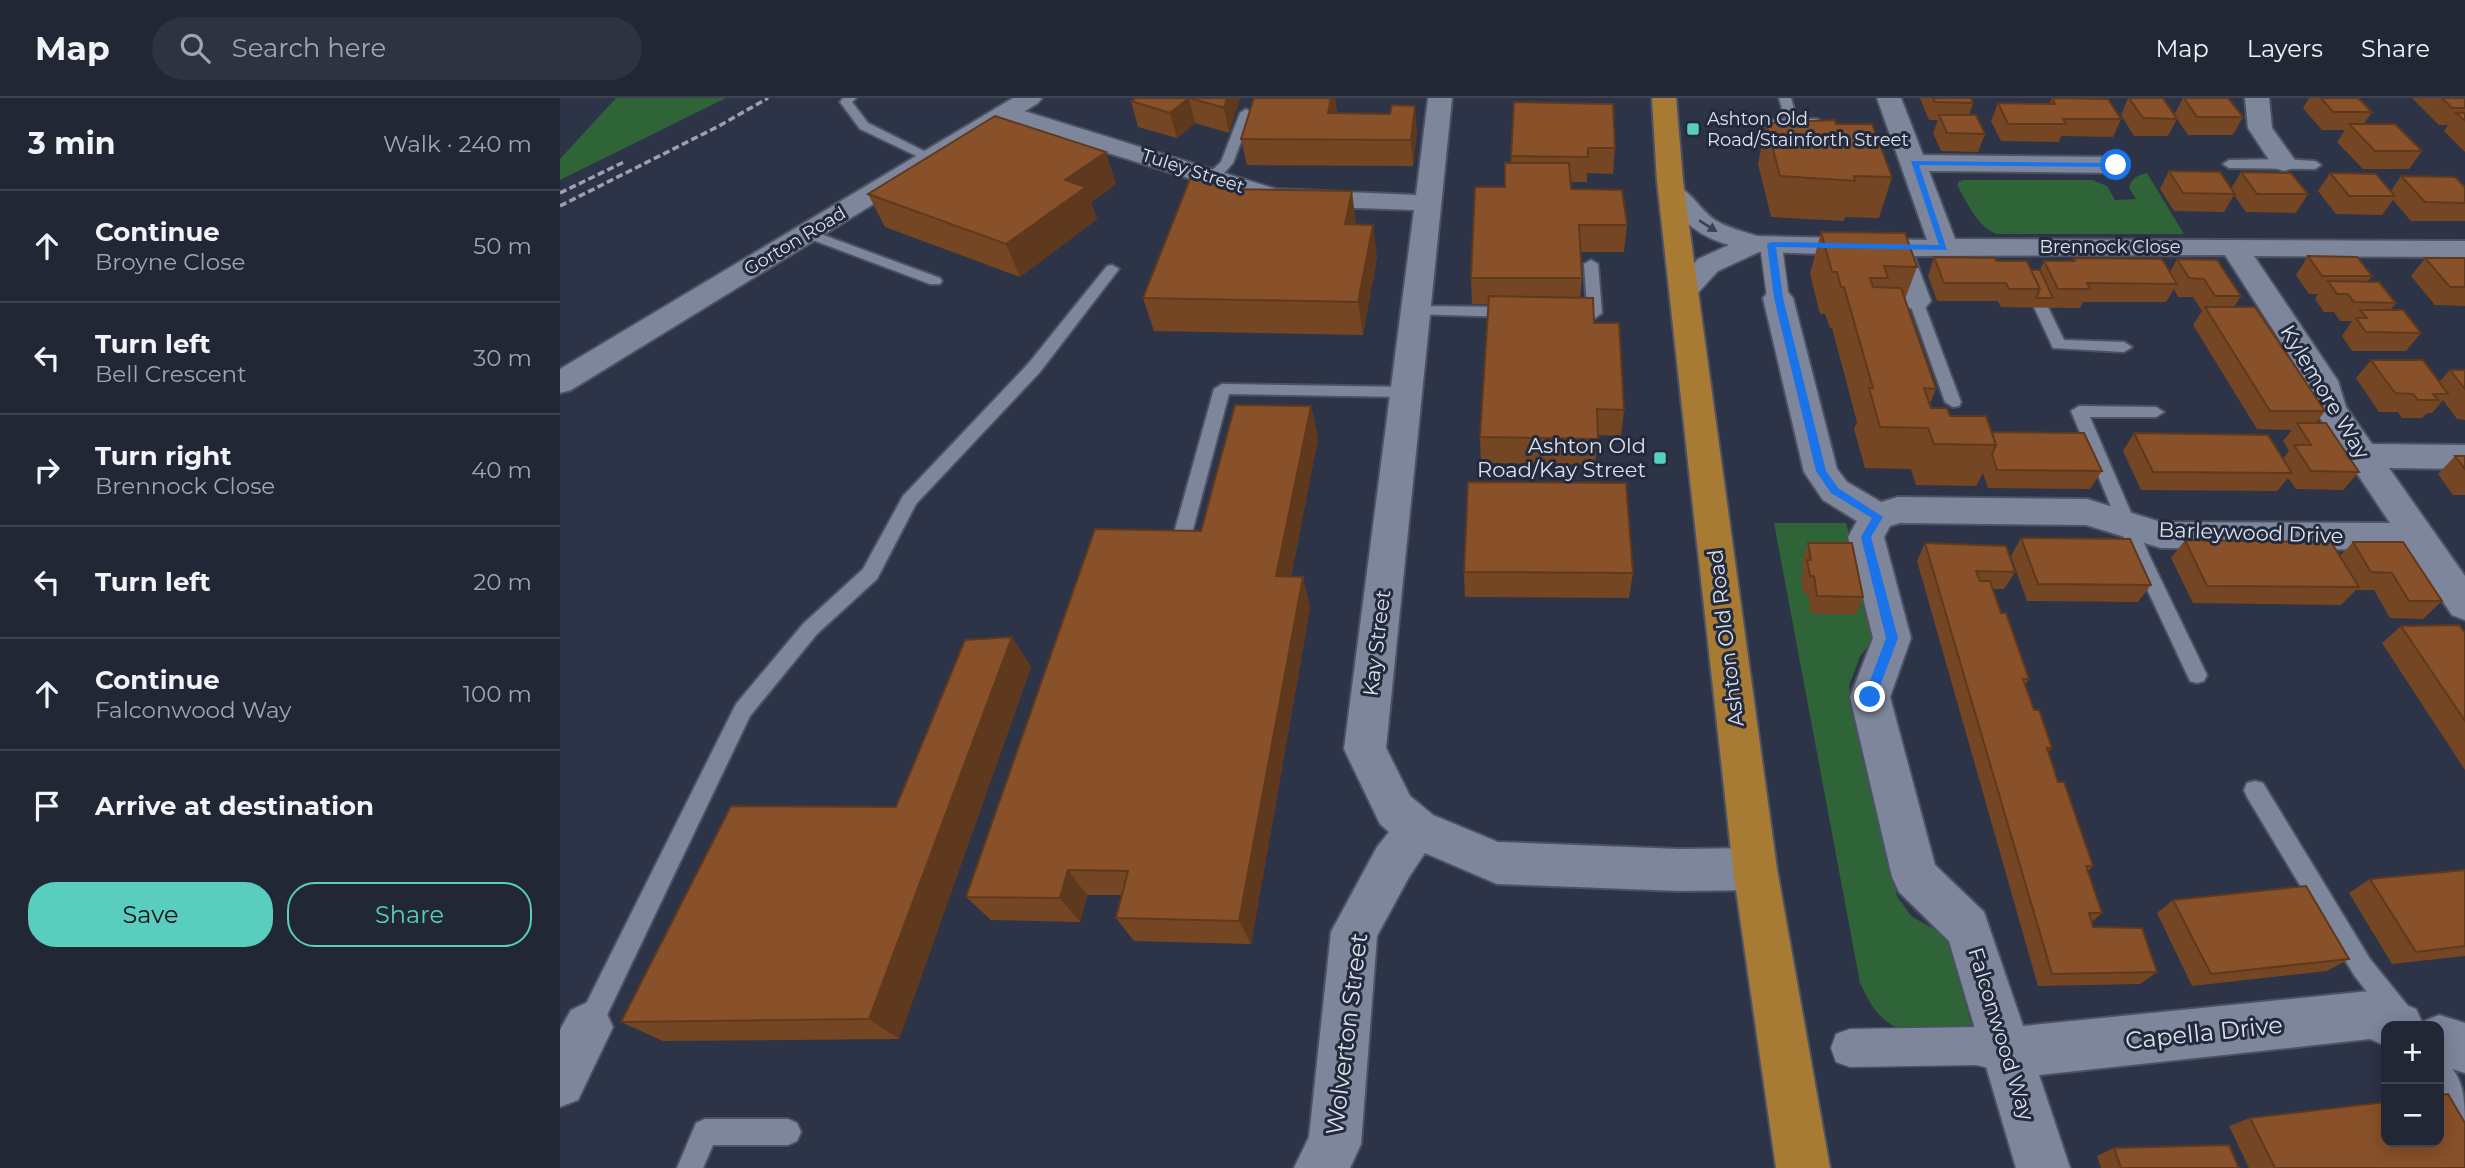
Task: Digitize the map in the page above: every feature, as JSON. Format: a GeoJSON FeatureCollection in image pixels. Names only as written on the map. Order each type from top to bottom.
{"type":"FeatureCollection","features":[{"type":"Feature","properties":{"kind":"highway","name":"Ashton Old Road"},"geometry":{"type":"LineString","coordinates":[[1663,101],[1671,192],[1755,869],[1803,1168]]}},
{"type":"Feature","properties":{"kind":"street","name":"Gorton Road"},"geometry":{"type":"LineString","coordinates":[[560,383],[1030,98]]}},
{"type":"Feature","properties":{"kind":"street","name":"Kay Street"},"geometry":{"type":"LineString","coordinates":[[1440,98],[1365,749],[1395,810],[1417,829],[1497,863],[1680,870],[1755,869]]}},
{"type":"Feature","properties":{"kind":"street"},"geometry":{"type":"LineString","coordinates":[[1889,98],[1944,248]]}},
{"type":"Feature","properties":{"kind":"street"},"geometry":{"type":"LineString","coordinates":[[2257,98],[2260,128],[2284,163]]}},
{"type":"Feature","properties":{"kind":"street","name":"Tuley Street"},"geometry":{"type":"LineString","coordinates":[[1005,113],[1274,197],[1428,203]]}},
{"type":"Feature","properties":{"kind":"street"},"geometry":{"type":"LineString","coordinates":[[1914,163],[2116,165]]}},
{"type":"Feature","properties":{"kind":"street","name":"Brennock Close"},"geometry":{"type":"LineString","coordinates":[[1671,192],[1703,224],[1721,234],[1763,244],[1944,248],[2015,253],[2234,247],[2465,249]]}},
{"type":"Feature","properties":{"kind":"street"},"geometry":{"type":"LineString","coordinates":[[1763,244],[1779,298],[1821,471],[1835,491],[1878,517]]}},
{"type":"Feature","properties":{"kind":"street","name":"Brennock Close"},"geometry":{"type":"LineString","coordinates":[[1684,291],[1708,265],[1763,244]]}},
{"type":"Feature","properties":{"kind":"street","name":"Kylemore Way"},"geometry":{"type":"LineString","coordinates":[[2234,247],[2322,381],[2330,409],[2465,605]]}},
{"type":"Feature","properties":{"kind":"street"},"geometry":{"type":"LineString","coordinates":[[1897,248],[1916,301]]}},
{"type":"Feature","properties":{"kind":"street"},"geometry":{"type":"LineString","coordinates":[[2362,456],[2465,457]]}},
{"type":"Feature","properties":{"kind":"street","name":"Barleywood Drive"},"geometry":{"type":"LineString","coordinates":[[1878,517],[1898,510],[2087,512],[2161,535],[2418,537]]}},
{"type":"Feature","properties":{"kind":"street","name":"Falconwood Way"},"geometry":{"type":"LineString","coordinates":[[1878,517],[1866,537],[1892,638],[1870,697],[1915,877],[1968,928],[2043,1168]]}},
{"type":"Feature","properties":{"kind":"street","name":"Wolverton Street"},"geometry":{"type":"LineString","coordinates":[[1321,1168],[1335,1144],[1354,932],[1393,862],[1417,829]]}},
{"type":"Feature","properties":{"kind":"street","name":"Capella Drive"},"geometry":{"type":"LineString","coordinates":[[2007,1053],[2370,1015],[2386,1021]]}},
{"type":"Feature","properties":{"kind":"street"},"geometry":{"type":"LineString","coordinates":[[560,1082],[588,1027]]}},
{"type":"Feature","properties":{"kind":"street"},"geometry":{"type":"LineString","coordinates":[[2444,1042],[2465,1048]]}},
{"type":"Feature","properties":{"kind":"street"},"geometry":{"type":"LineString","coordinates":[[1850,1048],[1976,1046],[2007,1053]]}},
{"type":"Feature","properties":{"kind":"lane"},"geometry":{"type":"LineString","coordinates":[[850,98],[846,102],[864,126],[932,158]]}},
{"type":"Feature","properties":{"kind":"lane"},"geometry":{"type":"LineString","coordinates":[[1785,98],[1792,123]]}},
{"type":"Feature","properties":{"kind":"lane"},"geometry":{"type":"LineString","coordinates":[[1213,177],[1227,163],[1246,113]]}},
{"type":"Feature","properties":{"kind":"lane"},"geometry":{"type":"LineString","coordinates":[[1762,123],[1831,123]]}},
{"type":"Feature","properties":{"kind":"lane"},"geometry":{"type":"LineString","coordinates":[[2229,164],[2315,165]]}},
{"type":"Feature","properties":{"kind":"lane"},"geometry":{"type":"LineString","coordinates":[[807,233],[935,281]]}},
{"type":"Feature","properties":{"kind":"lane"},"geometry":{"type":"LineString","coordinates":[[1554,313],[1595,313],[1591,264]]}},
{"type":"Feature","properties":{"kind":"lane"},"geometry":{"type":"LineString","coordinates":[[588,1027],[743,710],[810,629],[870,574],[909,500],[1034,368],[1112,269]]}},
{"type":"Feature","properties":{"kind":"lane"},"geometry":{"type":"LineString","coordinates":[[1916,301],[1952,402]]}},
{"type":"Feature","properties":{"kind":"lane"},"geometry":{"type":"LineString","coordinates":[[2041,307],[2058,345],[2124,347]]}},
{"type":"Feature","properties":{"kind":"lane"},"geometry":{"type":"LineString","coordinates":[[1415,311],[1526,312]]}},
{"type":"Feature","properties":{"kind":"lane"},"geometry":{"type":"LineString","coordinates":[[1182,533],[1223,389],[1406,392]]}},
{"type":"Feature","properties":{"kind":"lane"},"geometry":{"type":"LineString","coordinates":[[2156,412],[2079,411],[2197,675]]}},
{"type":"Feature","properties":{"kind":"lane"},"geometry":{"type":"LineString","coordinates":[[2255,790],[2362,967],[2404,1021]]}},
{"type":"Feature","properties":{"kind":"lane"},"geometry":{"type":"LineString","coordinates":[[2444,1080],[2465,1114]]}},
{"type":"Feature","properties":{"kind":"lane"},"geometry":{"type":"LineString","coordinates":[[691,1168],[705,1132],[788,1132]]}},
{"type":"Feature","properties":{"kind":"green space"},"geometry":{"type":"Polygon","coordinates":[[[616,98],[726,98],[560,180],[560,159],[616,98]]]}},
{"type":"Feature","properties":{"kind":"green space"},"geometry":{"type":"Polygon","coordinates":[[[2147,173],[2184,234],[1997,234],[1979,221],[1958,187],[1958,182],[1964,180],[2092,180],[2107,186],[2115,200],[2136,199],[2129,188],[2130,184],[2135,178],[2147,173]]]}},
{"type":"Feature","properties":{"kind":"green space"},"geometry":{"type":"Polygon","coordinates":[[[1774,523],[1846,523],[1876,636],[1860,656],[1849,686],[1897,896],[1911,916],[1946,936],[1973,1030],[1919,1033],[1905,1030],[1881,1016],[1870,1003],[1860,983],[1774,523]]]}},
{"type":"Feature","properties":{"kind":"building"},"geometry":{"type":"Polygon","coordinates":[[[1136,98],[1189,98],[1170,113],[1131,101],[1136,98]]]}},
{"type":"Feature","properties":{"kind":"building"},"geometry":{"type":"Polygon","coordinates":[[[1190,98],[1227,98],[1224,108],[1190,98]]]}},
{"type":"Feature","properties":{"kind":"building"},"geometry":{"type":"Polygon","coordinates":[[[1254,98],[1331,98],[1328,113],[1390,114],[1392,105],[1415,106],[1411,140],[1241,139],[1254,98]]]}},
{"type":"Feature","properties":{"kind":"building"},"geometry":{"type":"Polygon","coordinates":[[[1933,98],[1971,98],[1973,103],[1935,102],[1933,98]]]}},
{"type":"Feature","properties":{"kind":"building"},"geometry":{"type":"Polygon","coordinates":[[[2052,98],[2108,99],[2121,119],[2063,119],[2066,124],[2008,124],[1998,103],[2055,104],[2052,98]]]}},
{"type":"Feature","properties":{"kind":"building"},"geometry":{"type":"Polygon","coordinates":[[[2129,98],[2163,98],[2177,119],[2143,118],[2129,98]]]}},
{"type":"Feature","properties":{"kind":"building"},"geometry":{"type":"Polygon","coordinates":[[[2184,98],[2228,98],[2243,117],[2197,117],[2184,98]]]}},
{"type":"Feature","properties":{"kind":"building"},"geometry":{"type":"Polygon","coordinates":[[[2321,98],[2358,98],[2372,112],[2333,112],[2321,98]]]}},
{"type":"Feature","properties":{"kind":"building"},"geometry":{"type":"Polygon","coordinates":[[[2442,98],[2465,98],[2465,108],[2452,108],[2442,98]]]}},
{"type":"Feature","properties":{"kind":"building"},"geometry":{"type":"Polygon","coordinates":[[[1514,102],[1613,104],[1615,148],[1588,148],[1588,157],[1511,156],[1514,102]]]}},
{"type":"Feature","properties":{"kind":"building"},"geometry":{"type":"Polygon","coordinates":[[[2456,113],[2465,113],[2465,121],[2456,113]]]}},
{"type":"Feature","properties":{"kind":"building"},"geometry":{"type":"Polygon","coordinates":[[[1939,115],[1976,115],[1985,134],[1947,133],[1939,115]]]}},
{"type":"Feature","properties":{"kind":"building"},"geometry":{"type":"Polygon","coordinates":[[[995,116],[1106,152],[1065,180],[1086,187],[1006,244],[868,194],[995,116]]]}},
{"type":"Feature","properties":{"kind":"building"},"geometry":{"type":"Polygon","coordinates":[[[1835,120],[1836,124],[1872,124],[1892,177],[1854,176],[1855,181],[1780,176],[1766,123],[1835,120]]]}},
{"type":"Feature","properties":{"kind":"building"},"geometry":{"type":"Polygon","coordinates":[[[2349,124],[2395,124],[2422,151],[2375,151],[2349,124]]]}},
{"type":"Feature","properties":{"kind":"building"},"geometry":{"type":"Polygon","coordinates":[[[1505,163],[1569,163],[1571,189],[1622,190],[1627,225],[1579,225],[1582,278],[1471,278],[1475,187],[1505,187],[1505,163]]]}},
{"type":"Feature","properties":{"kind":"building"},"geometry":{"type":"Polygon","coordinates":[[[2169,171],[2220,172],[2235,194],[2183,193],[2169,171]]]}},
{"type":"Feature","properties":{"kind":"building"},"geometry":{"type":"Polygon","coordinates":[[[2241,172],[2291,173],[2308,194],[2257,194],[2241,172]]]}},
{"type":"Feature","properties":{"kind":"building"},"geometry":{"type":"Polygon","coordinates":[[[2330,173],[2376,174],[2395,196],[2349,196],[2330,173]]]}},
{"type":"Feature","properties":{"kind":"building"},"geometry":{"type":"Polygon","coordinates":[[[2401,176],[2455,177],[2465,187],[2465,203],[2425,202],[2401,176]]]}},
{"type":"Feature","properties":{"kind":"building"},"geometry":{"type":"Polygon","coordinates":[[[1190,179],[1225,180],[1222,189],[1352,191],[1345,224],[1373,225],[1358,302],[1143,298],[1190,179]]]}},
{"type":"Feature","properties":{"kind":"building"},"geometry":{"type":"Polygon","coordinates":[[[1821,232],[1905,233],[1917,267],[1884,266],[1888,278],[1870,278],[1873,287],[1901,288],[1936,389],[1924,388],[1931,408],[1947,408],[1950,416],[1986,416],[1996,445],[1934,444],[1928,428],[1880,427],[1869,388],[1873,388],[1844,287],[1841,287],[1837,272],[1832,272],[1821,232]]]}},
{"type":"Feature","properties":{"kind":"building"},"geometry":{"type":"Polygon","coordinates":[[[2308,256],[2357,257],[2372,276],[2322,276],[2308,256]]]}},
{"type":"Feature","properties":{"kind":"building"},"geometry":{"type":"Polygon","coordinates":[[[1934,257],[2027,261],[2040,289],[2009,289],[2006,283],[1944,283],[1934,257]]]}},
{"type":"Feature","properties":{"kind":"building"},"geometry":{"type":"Polygon","coordinates":[[[2074,258],[2162,259],[2177,284],[2087,283],[2090,289],[2058,289],[2044,261],[2075,261],[2074,258]]]}},
{"type":"Feature","properties":{"kind":"building"},"geometry":{"type":"Polygon","coordinates":[[[2425,258],[2465,258],[2465,287],[2450,287],[2425,258]]]}},
{"type":"Feature","properties":{"kind":"building"},"geometry":{"type":"Polygon","coordinates":[[[2177,259],[2217,260],[2241,296],[2215,296],[2204,279],[2189,278],[2177,259]]]}},
{"type":"Feature","properties":{"kind":"building"},"geometry":{"type":"Polygon","coordinates":[[[2031,270],[2040,270],[2053,298],[2036,298],[2040,289],[2031,270]]]}},
{"type":"Feature","properties":{"kind":"building"},"geometry":{"type":"Polygon","coordinates":[[[2328,281],[2379,282],[2396,303],[2354,302],[2348,294],[2337,294],[2328,281]]]}},
{"type":"Feature","properties":{"kind":"building"},"geometry":{"type":"Polygon","coordinates":[[[1489,296],[1593,298],[1594,323],[1619,323],[1624,410],[1597,409],[1598,439],[1480,437],[1489,296]]]}},
{"type":"Feature","properties":{"kind":"building"},"geometry":{"type":"Polygon","coordinates":[[[2205,307],[2255,307],[2325,411],[2270,411],[2205,307]]]}},
{"type":"Feature","properties":{"kind":"building"},"geometry":{"type":"Polygon","coordinates":[[[2360,310],[2403,310],[2421,333],[2366,332],[2356,318],[2367,318],[2360,310]]]}},
{"type":"Feature","properties":{"kind":"building"},"geometry":{"type":"Polygon","coordinates":[[[2371,360],[2423,360],[2448,394],[2433,394],[2438,400],[2418,400],[2413,394],[2395,393],[2371,360]]]}},
{"type":"Feature","properties":{"kind":"building"},"geometry":{"type":"Polygon","coordinates":[[[2450,370],[2465,370],[2465,389],[2450,370]]]}},
{"type":"Feature","properties":{"kind":"building"},"geometry":{"type":"Polygon","coordinates":[[[1235,405],[1311,406],[1276,576],[1303,577],[1239,921],[1116,918],[1128,871],[1068,870],[1060,898],[966,897],[1095,529],[1201,531],[1235,405]]]}},
{"type":"Feature","properties":{"kind":"building"},"geometry":{"type":"Polygon","coordinates":[[[2297,423],[2326,423],[2359,472],[2311,471],[2294,445],[2311,445],[2297,423]]]}},
{"type":"Feature","properties":{"kind":"building"},"geometry":{"type":"Polygon","coordinates":[[[1992,432],[2084,433],[2102,471],[1997,470],[1992,454],[1996,445],[1992,432]]]}},
{"type":"Feature","properties":{"kind":"building"},"geometry":{"type":"Polygon","coordinates":[[[2134,433],[2268,435],[2292,473],[2153,472],[2134,433]]]}},
{"type":"Feature","properties":{"kind":"building"},"geometry":{"type":"Polygon","coordinates":[[[2455,456],[2465,456],[2465,469],[2455,456]]]}},
{"type":"Feature","properties":{"kind":"building"},"geometry":{"type":"Polygon","coordinates":[[[1468,482],[1626,483],[1633,573],[1464,572],[1468,482]]]}},
{"type":"Feature","properties":{"kind":"building"},"geometry":{"type":"Polygon","coordinates":[[[2021,538],[2130,539],[2151,585],[2038,584],[2021,538]]]}},
{"type":"Feature","properties":{"kind":"building"},"geometry":{"type":"Polygon","coordinates":[[[2185,540],[2331,542],[2359,587],[2207,586],[2185,540]]]}},
{"type":"Feature","properties":{"kind":"building"},"geometry":{"type":"Polygon","coordinates":[[[2353,542],[2403,542],[2442,601],[2409,601],[2392,573],[2371,572],[2353,542]]]}},
{"type":"Feature","properties":{"kind":"building"},"geometry":{"type":"Polygon","coordinates":[[[1808,543],[1852,543],[1863,597],[1817,596],[1814,576],[1810,576],[1807,560],[1811,560],[1808,543]]]}},
{"type":"Feature","properties":{"kind":"building"},"geometry":{"type":"Polygon","coordinates":[[[1925,543],[2006,546],[2015,572],[1976,571],[1980,581],[1990,581],[2001,613],[2006,613],[2029,679],[2023,679],[2034,710],[2039,710],[2052,748],[2047,748],[2058,782],[2064,782],[2093,866],[2086,866],[2102,913],[2089,913],[2093,927],[2142,928],[2157,972],[2052,974],[1925,543]]]}},
{"type":"Feature","properties":{"kind":"building"},"geometry":{"type":"Polygon","coordinates":[[[2459,625],[2465,633],[2465,721],[2401,626],[2459,625]]]}},
{"type":"Feature","properties":{"kind":"building"},"geometry":{"type":"Polygon","coordinates":[[[1012,637],[869,1019],[621,1022],[731,806],[896,807],[965,640],[1012,637]]]}},
{"type":"Feature","properties":{"kind":"building"},"geometry":{"type":"Polygon","coordinates":[[[2465,870],[2465,946],[2416,952],[2370,879],[2465,870]]]}},
{"type":"Feature","properties":{"kind":"building"},"geometry":{"type":"Polygon","coordinates":[[[2306,886],[2349,959],[2211,974],[2173,900],[2306,886]]]}},
{"type":"Feature","properties":{"kind":"building"},"geometry":{"type":"Polygon","coordinates":[[[2444,1094],[2448,1094],[2465,1123],[2465,1168],[2275,1168],[2250,1118],[2381,1103],[2381,1147],[2444,1147],[2444,1094]]]}},
{"type":"Feature","properties":{"kind":"building"},"geometry":{"type":"Polygon","coordinates":[[[2229,1145],[2239,1168],[2121,1168],[2114,1148],[2229,1145]]]}},
{"type":"Feature","properties":{"kind":"railway"},"geometry":{"type":"LineString","coordinates":[[560,206],[719,126],[768,98]]}},
{"type":"Feature","properties":{"kind":"railway"},"geometry":{"type":"LineString","coordinates":[[560,193],[626,161]]}},
{"type":"Feature","properties":{"kind":"place","name":"Ashton Old Road/Stainforth Street"},"geometry":{"type":"Point","coordinates":[1693,129]}},
{"type":"Feature","properties":{"kind":"place","name":"Ashton Old Road/Kay Street"},"geometry":{"type":"Point","coordinates":[1660,458]}},
{"type":"Feature","properties":{"kind":"route"},"geometry":{"type":"LineString","coordinates":[[1870,697],[1892,638],[1866,537],[1878,517],[1835,491],[1821,471],[1779,298],[1772,244],[1944,248],[1914,163],[2116,165]]}}]}
